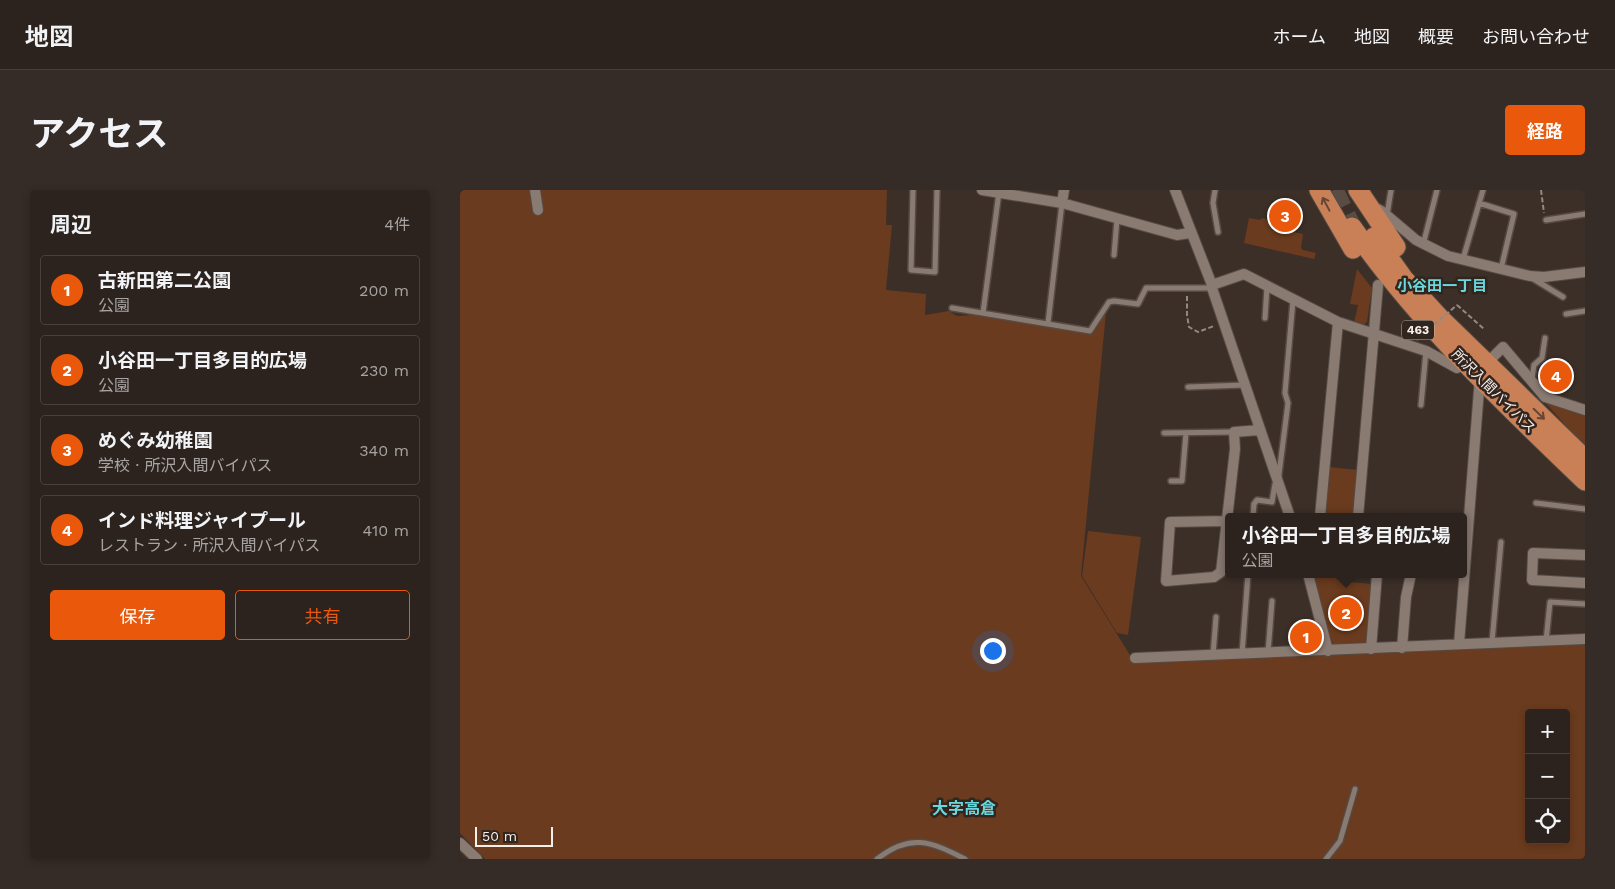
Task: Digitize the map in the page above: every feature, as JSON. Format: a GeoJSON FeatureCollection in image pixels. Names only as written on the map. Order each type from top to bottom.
{"type":"FeatureCollection","features":[{"type":"Feature","properties":{"kind":"highway","name":"463"},"geometry":{"type":"LineString","coordinates":[[1319,190],[1364,219],[1516,379],[1517,392]]}},
{"type":"Feature","properties":{"kind":"highway","name":"463"},"geometry":{"type":"LineString","coordinates":[[1358,190],[1378,286],[1396,308],[1457,368],[1479,382]]}},
{"type":"Feature","properties":{"kind":"highway","name":"所沢入間バイパス"},"geometry":{"type":"LineString","coordinates":[[1364,219],[1389,279],[1479,382],[1585,481]]}},
{"type":"Feature","properties":{"kind":"highway","name":"所沢入間バイパス"},"geometry":{"type":"LineString","coordinates":[[1364,219],[1404,279],[1439,316],[1585,458]]}},
{"type":"Feature","properties":{"kind":"street"},"geometry":{"type":"LineString","coordinates":[[536,190],[538,210]]}},
{"type":"Feature","properties":{"kind":"street"},"geometry":{"type":"LineString","coordinates":[[982,190],[1062,203],[1177,235],[1190,233]]}},
{"type":"Feature","properties":{"kind":"street"},"geometry":{"type":"LineString","coordinates":[[1062,203],[1064,190]]}},
{"type":"Feature","properties":{"kind":"street"},"geometry":{"type":"LineString","coordinates":[[1175,190],[1212,287],[1289,513]]}},
{"type":"Feature","properties":{"kind":"street"},"geometry":{"type":"LineString","coordinates":[[1364,219],[1394,223],[1423,245],[1448,256],[1530,276],[1544,277],[1585,272]]}},
{"type":"Feature","properties":{"kind":"street"},"geometry":{"type":"LineString","coordinates":[[1212,287],[1244,274],[1338,322],[1426,351],[1457,368]]}},
{"type":"Feature","properties":{"kind":"street"},"geometry":{"type":"LineString","coordinates":[[1358,513],[1378,286]]}},
{"type":"Feature","properties":{"kind":"street"},"geometry":{"type":"LineString","coordinates":[[1320,513],[1338,322]]}},
{"type":"Feature","properties":{"kind":"street"},"geometry":{"type":"LineString","coordinates":[[1494,356],[1503,347],[1545,397],[1585,410]]}},
{"type":"Feature","properties":{"kind":"street"},"geometry":{"type":"LineString","coordinates":[[1467,532],[1479,382]]}},
{"type":"Feature","properties":{"kind":"street"},"geometry":{"type":"LineString","coordinates":[[1227,513],[1235,449],[1234,432],[1260,430]]}},
{"type":"Feature","properties":{"kind":"street"},"geometry":{"type":"LineString","coordinates":[[1225,522],[1170,522],[1166,581],[1214,577],[1221,572],[1225,532]]}},
{"type":"Feature","properties":{"kind":"street"},"geometry":{"type":"LineString","coordinates":[[1585,555],[1533,552],[1532,580],[1585,583]]}},
{"type":"Feature","properties":{"kind":"street"},"geometry":{"type":"LineString","coordinates":[[1309,578],[1328,651]]}},
{"type":"Feature","properties":{"kind":"street"},"geometry":{"type":"LineString","coordinates":[[1370,649],[1377,578]]}},
{"type":"Feature","properties":{"kind":"street"},"geometry":{"type":"LineString","coordinates":[[1402,648],[1406,597],[1410,578]]}},
{"type":"Feature","properties":{"kind":"street"},"geometry":{"type":"LineString","coordinates":[[1458,644],[1463,578]]}},
{"type":"Feature","properties":{"kind":"street"},"geometry":{"type":"LineString","coordinates":[[1135,658],[1585,640]]}},
{"type":"Feature","properties":{"kind":"street"},"geometry":{"type":"LineString","coordinates":[[460,843],[476,859]]}},
{"type":"Feature","properties":{"kind":"lane"},"geometry":{"type":"LineString","coordinates":[[913,190],[911,270],[934,272],[937,190]]}},
{"type":"Feature","properties":{"kind":"lane"},"geometry":{"type":"LineString","coordinates":[[1215,190],[1213,203],[1218,232]]}},
{"type":"Feature","properties":{"kind":"lane"},"geometry":{"type":"LineString","coordinates":[[1364,219],[1391,190]]}},
{"type":"Feature","properties":{"kind":"lane"},"geometry":{"type":"LineString","coordinates":[[1423,245],[1436,190]]}},
{"type":"Feature","properties":{"kind":"lane"},"geometry":{"type":"LineString","coordinates":[[1463,259],[1484,190]]}},
{"type":"Feature","properties":{"kind":"lane"},"geometry":{"type":"LineString","coordinates":[[983,313],[999,192]]}},
{"type":"Feature","properties":{"kind":"lane"},"geometry":{"type":"LineString","coordinates":[[1048,323],[1062,203]]}},
{"type":"Feature","properties":{"kind":"lane"},"geometry":{"type":"LineString","coordinates":[[1479,203],[1514,214],[1501,269]]}},
{"type":"Feature","properties":{"kind":"lane"},"geometry":{"type":"LineString","coordinates":[[1546,220],[1585,214]]}},
{"type":"Feature","properties":{"kind":"lane"},"geometry":{"type":"LineString","coordinates":[[1114,255],[1117,218]]}},
{"type":"Feature","properties":{"kind":"lane"},"geometry":{"type":"LineString","coordinates":[[1530,276],[1563,297]]}},
{"type":"Feature","properties":{"kind":"lane"},"geometry":{"type":"LineString","coordinates":[[1264,318],[1267,286]]}},
{"type":"Feature","properties":{"kind":"lane"},"geometry":{"type":"LineString","coordinates":[[952,308],[1090,330],[1111,301],[1138,304],[1146,288],[1187,289],[1212,287]]}},
{"type":"Feature","properties":{"kind":"lane"},"geometry":{"type":"LineString","coordinates":[[1253,513],[1254,504],[1257,500],[1272,502],[1275,484],[1278,482],[1288,403],[1285,393],[1293,300]]}},
{"type":"Feature","properties":{"kind":"lane"},"geometry":{"type":"LineString","coordinates":[[1566,314],[1585,311]]}},
{"type":"Feature","properties":{"kind":"lane"},"geometry":{"type":"LineString","coordinates":[[1532,380],[1534,365],[1542,358],[1545,338]]}},
{"type":"Feature","properties":{"kind":"lane"},"geometry":{"type":"LineString","coordinates":[[1420,405],[1426,351]]}},
{"type":"Feature","properties":{"kind":"lane"},"geometry":{"type":"LineString","coordinates":[[1188,387],[1245,385]]}},
{"type":"Feature","properties":{"kind":"lane"},"geometry":{"type":"LineString","coordinates":[[1164,433],[1234,432]]}},
{"type":"Feature","properties":{"kind":"lane"},"geometry":{"type":"LineString","coordinates":[[1171,481],[1182,481],[1186,433]]}},
{"type":"Feature","properties":{"kind":"lane"},"geometry":{"type":"LineString","coordinates":[[1536,503],[1585,509]]}},
{"type":"Feature","properties":{"kind":"lane"},"geometry":{"type":"LineString","coordinates":[[1492,643],[1501,542]]}},
{"type":"Feature","properties":{"kind":"lane"},"geometry":{"type":"LineString","coordinates":[[1242,654],[1248,578]]}},
{"type":"Feature","properties":{"kind":"lane"},"geometry":{"type":"LineString","coordinates":[[1268,653],[1272,601]]}},
{"type":"Feature","properties":{"kind":"lane"},"geometry":{"type":"LineString","coordinates":[[1546,641],[1550,602],[1585,604]]}},
{"type":"Feature","properties":{"kind":"lane"},"geometry":{"type":"LineString","coordinates":[[1213,655],[1216,617]]}},
{"type":"Feature","properties":{"kind":"lane"},"geometry":{"type":"LineString","coordinates":[[1326,859],[1340,841],[1355,789]]}},
{"type":"Feature","properties":{"kind":"lane"},"geometry":{"type":"LineString","coordinates":[[877,859],[904,842],[916,842],[950,851],[966,859]]}},
{"type":"Feature","properties":{"kind":"path"},"geometry":{"type":"LineString","coordinates":[[1541,190],[1546,220]]}},
{"type":"Feature","properties":{"kind":"path"},"geometry":{"type":"LineString","coordinates":[[1187,289],[1187,315],[1191,329],[1198,332],[1224,323]]}},
{"type":"Feature","properties":{"kind":"path"},"geometry":{"type":"LineString","coordinates":[[1418,340],[1457,305],[1484,330]]}},
{"type":"Feature","properties":{"kind":"shaded area"},"geometry":{"type":"Polygon","coordinates":[[[460,190],[887,190],[886,225],[892,225],[886,290],[926,294],[925,315],[949,311],[957,316],[973,315],[1091,334],[1106,312],[1081,576],[1133,660],[1585,643],[1585,859],[485,859],[460,833],[460,190]]]}},
{"type":"Feature","properties":{"kind":"shaded area"},"geometry":{"type":"Polygon","coordinates":[[[1249,218],[1260,220],[1262,218],[1295,228],[1294,232],[1303,234],[1301,248],[1316,253],[1314,259],[1244,243],[1249,218]]]}},
{"type":"Feature","properties":{"kind":"shaded area"},"geometry":{"type":"Polygon","coordinates":[[[1357,269],[1372,288],[1367,322],[1363,325],[1354,323],[1358,305],[1350,304],[1357,269]]]}},
{"type":"Feature","properties":{"kind":"shaded area"},"geometry":{"type":"Polygon","coordinates":[[[1543,400],[1585,413],[1585,447],[1543,400]]]}},
{"type":"Feature","properties":{"kind":"shaded area"},"geometry":{"type":"Polygon","coordinates":[[[1329,467],[1358,470],[1354,513],[1324,513],[1329,467]]]}},
{"type":"Feature","properties":{"kind":"shaded area"},"geometry":{"type":"Polygon","coordinates":[[[1088,531],[1141,537],[1128,635],[1117,633],[1082,576],[1088,531]]]}},
{"type":"Feature","properties":{"kind":"shaded area"},"geometry":{"type":"Polygon","coordinates":[[[1312,578],[1348,578],[1348,582],[1373,584],[1368,641],[1363,646],[1335,647],[1330,643],[1312,578]]]}},
{"type":"Feature","properties":{"kind":"shaded area"},"geometry":{"type":"Polygon","coordinates":[[[1291,630],[1319,630],[1323,644],[1317,649],[1289,650],[1291,630]]]}},
{"type":"Feature","properties":{"kind":"tunnel"},"geometry":{"type":"LineString","coordinates":[[1334,190],[1352,227]]}},
{"type":"Feature","properties":{"kind":"place","name":"めぐみ幼稚園"},"geometry":{"type":"Point","coordinates":[1285,216]}},
{"type":"Feature","properties":{"kind":"place","name":"インド料理ジャイプール"},"geometry":{"type":"Point","coordinates":[1556,376]}},
{"type":"Feature","properties":{"kind":"place","name":"小谷田一丁目多目的広場"},"geometry":{"type":"Point","coordinates":[1346,613]}},
{"type":"Feature","properties":{"kind":"place","name":"古新田第二公園"},"geometry":{"type":"Point","coordinates":[1306,637]}},
{"type":"Feature","properties":{"kind":"district","name":"小谷田一丁目"},"geometry":{"type":"Point","coordinates":[1442,286]}},
{"type":"Feature","properties":{"kind":"district","name":"大字高倉"},"geometry":{"type":"Point","coordinates":[964,808]}}]}
